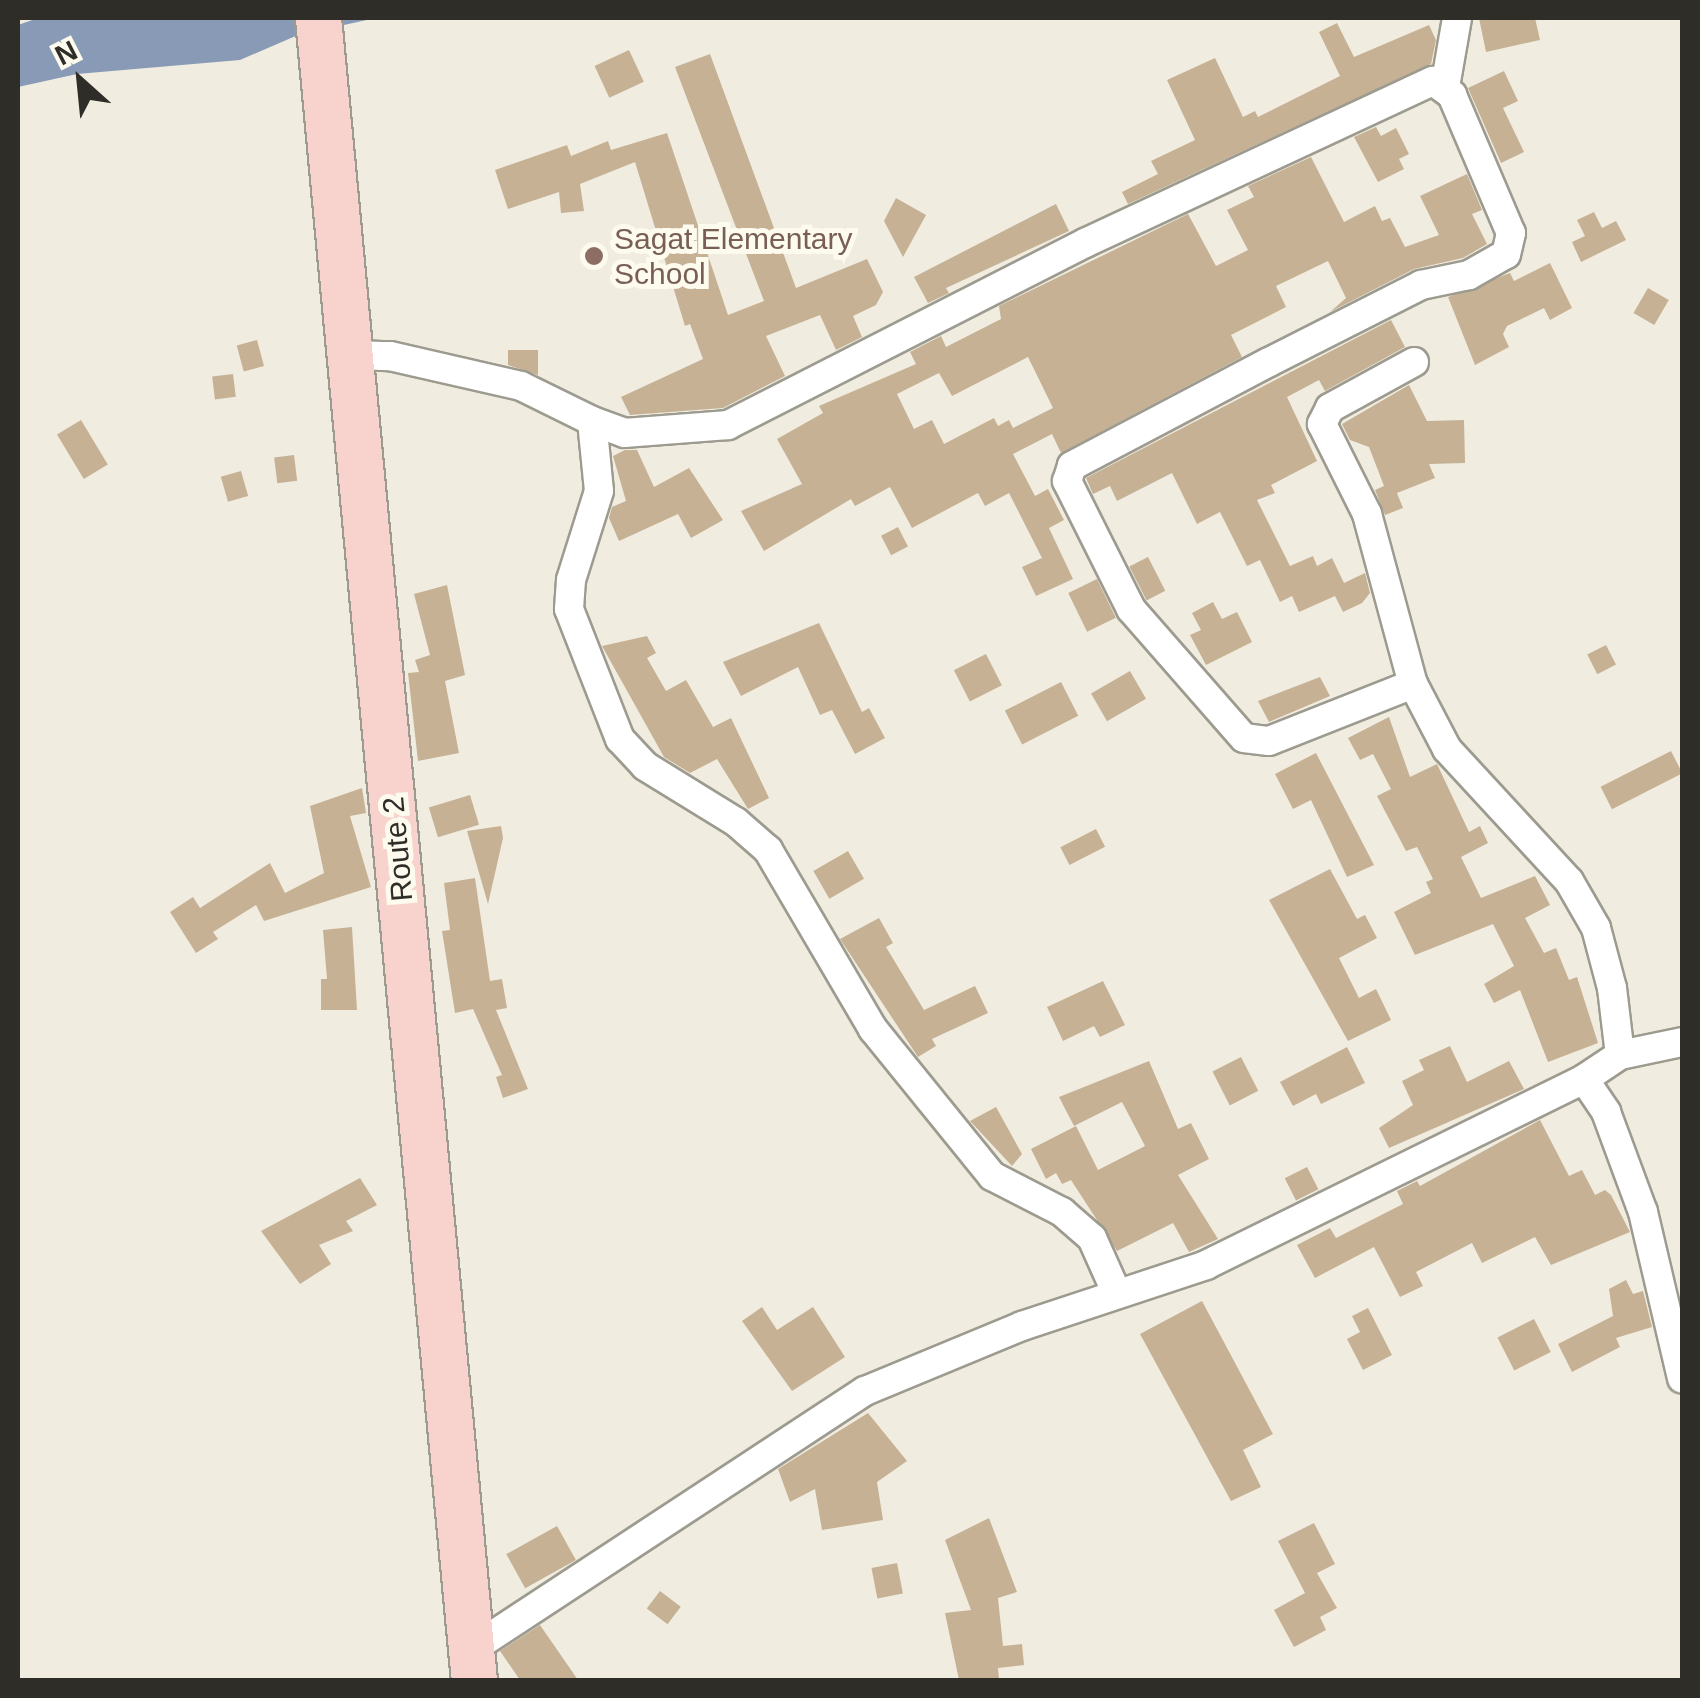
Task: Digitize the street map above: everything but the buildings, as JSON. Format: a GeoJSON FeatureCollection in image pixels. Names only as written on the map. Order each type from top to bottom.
{"type":"FeatureCollection","features":[{"type":"Feature","properties":{"kind":"highway","name":"Route 2"},"geometry":{"type":"LineString","coordinates":[[319,38],[353,355],[473,1664]]}},
{"type":"Feature","properties":{"kind":"street"},"geometry":{"type":"LineString","coordinates":[[1413,684],[1269,741],[1238,734],[1131,609],[1068,473],[1400,294],[1439,278],[1469,275],[1506,254],[1511,232],[1445,87],[1457,18]]}},
{"type":"Feature","properties":{"kind":"street"},"geometry":{"type":"LineString","coordinates":[[353,355],[390,356],[521,386],[625,433],[728,425],[1159,208],[1428,81],[1445,87]]}},
{"type":"Feature","properties":{"kind":"street"},"geometry":{"type":"LineString","coordinates":[[1414,362],[1322,417],[1378,543],[1413,684],[1447,749],[1569,881],[1596,928],[1612,988],[1620,1055]]}},
{"type":"Feature","properties":{"kind":"street"},"geometry":{"type":"LineString","coordinates":[[592,421],[599,491],[571,580],[569,609],[620,739],[645,766],[736,822],[768,850],[873,1028],[992,1176],[1062,1212],[1092,1238],[1118,1294]]}},
{"type":"Feature","properties":{"kind":"street"},"geometry":{"type":"LineString","coordinates":[[473,1664],[865,1390],[915,1366],[1206,1266],[1584,1079],[1620,1055],[1682,1042]]}},
{"type":"Feature","properties":{"kind":"street"},"geometry":{"type":"LineString","coordinates":[[1584,1079],[1606,1112],[1644,1212],[1682,1378]]}},
{"type":"Feature","properties":{"kind":"water"},"geometry":{"type":"Polygon","coordinates":[[[38,18],[376,18],[298,35],[240,60],[77,74],[18,87],[18,25],[38,18]]]}},
{"type":"Feature","properties":{"kind":"place","name":"Sagat Elementary School"},"geometry":{"type":"Point","coordinates":[594,256]}}]}
